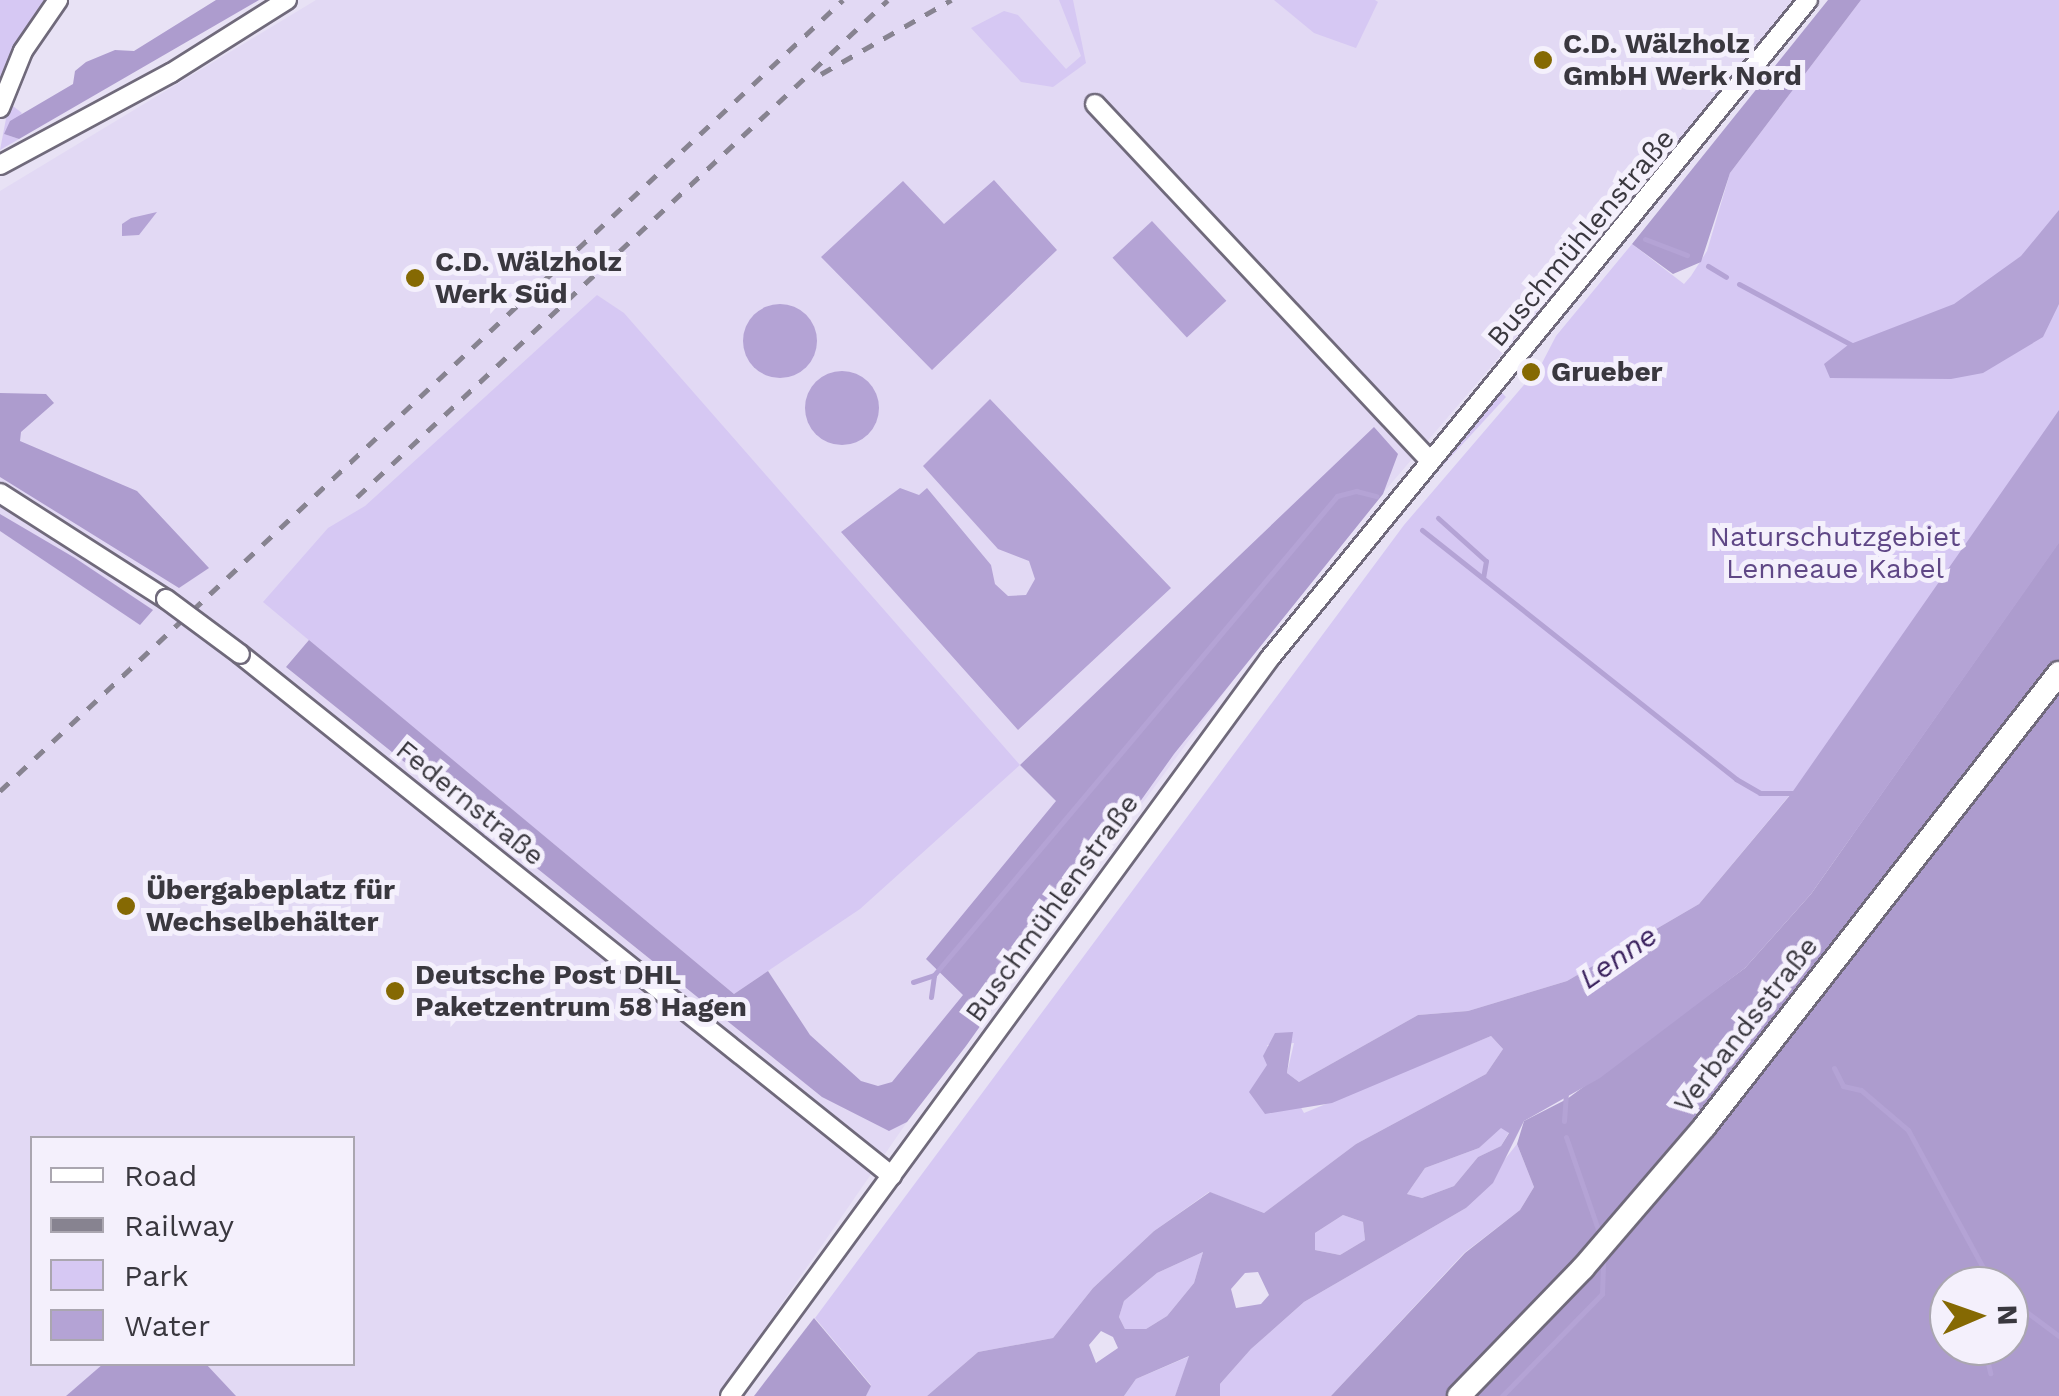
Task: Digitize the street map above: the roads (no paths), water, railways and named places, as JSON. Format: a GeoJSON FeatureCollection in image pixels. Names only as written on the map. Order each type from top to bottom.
{"type":"FeatureCollection","features":[{"type":"Feature","properties":{"kind":"main road","name":"Verbandsstraße"},"geometry":{"type":"LineString","coordinates":[[1459,1396],[1615,1232],[2059,672]]}},
{"type":"Feature","properties":{"kind":"street"},"geometry":{"type":"LineString","coordinates":[[0,108],[22,51],[58,0]]}},
{"type":"Feature","properties":{"kind":"street"},"geometry":{"type":"LineString","coordinates":[[0,166],[171,73],[287,0]]}},
{"type":"Feature","properties":{"kind":"street","name":"Buschmühlenstraße"},"geometry":{"type":"LineString","coordinates":[[730,1396],[1270,658],[1808,0]]}},
{"type":"Feature","properties":{"kind":"street"},"geometry":{"type":"LineString","coordinates":[[1094,104],[1430,460]]}},
{"type":"Feature","properties":{"kind":"street","name":"Federnstraße"},"geometry":{"type":"LineString","coordinates":[[0,493],[166,599],[240,654],[892,1176]]}},
{"type":"Feature","properties":{"kind":"water"},"geometry":{"type":"Polygon","coordinates":[[[994,180],[1057,250],[932,370],[821,257],[903,181],[944,224],[994,180]]]}},
{"type":"Feature","properties":{"kind":"water"},"geometry":{"type":"Polygon","coordinates":[[[2059,210],[2059,304],[2043,337],[1983,373],[1951,379],[1830,378],[1824,364],[1848,345],[1954,304],[2021,256],[2059,210]]]}},
{"type":"Feature","properties":{"kind":"water"},"geometry":{"type":"Polygon","coordinates":[[[157,212],[139,235],[122,236],[122,224],[157,212]]]}},
{"type":"Feature","properties":{"kind":"water"},"geometry":{"type":"Polygon","coordinates":[[[1152,221],[1226,301],[1187,338],[1113,258],[1152,221]]]}},
{"type":"Feature","properties":{"kind":"water"},"geometry":{"type":"Polygon","coordinates":[[[780,304],[806,315],[817,341],[806,367],[780,378],[754,367],[743,341],[754,315],[780,304]]]}},
{"type":"Feature","properties":{"kind":"water"},"geometry":{"type":"Polygon","coordinates":[[[842,371],[868,382],[879,408],[868,434],[842,445],[816,434],[805,408],[816,382],[842,371]]]}},
{"type":"Feature","properties":{"kind":"water"},"geometry":{"type":"Polygon","coordinates":[[[990,399],[1171,588],[1018,730],[841,532],[900,488],[919,495],[927,488],[991,565],[995,584],[1008,596],[1026,595],[1035,579],[1029,561],[998,549],[923,466],[990,399]]]}},
{"type":"Feature","properties":{"kind":"water","name":"Lenne"},"geometry":{"type":"Polygon","coordinates":[[[2059,410],[2059,543],[1811,894],[1745,968],[1600,1078],[1524,1121],[1493,1183],[1466,1208],[1304,1302],[1251,1349],[1220,1384],[1220,1396],[1175,1396],[1189,1356],[1136,1379],[1124,1396],[927,1396],[978,1352],[1053,1338],[1093,1288],[1154,1231],[1210,1192],[1264,1213],[1356,1144],[1486,1074],[1503,1049],[1491,1036],[1332,1103],[1265,1114],[1249,1092],[1267,1065],[1263,1056],[1275,1033],[1293,1032],[1287,1073],[1299,1082],[1418,1015],[1468,1011],[1567,981],[1699,904],[1791,794],[2059,410]],[[1501,1128],[1479,1148],[1425,1168],[1407,1194],[1422,1198],[1454,1186],[1478,1157],[1501,1146],[1509,1133],[1501,1128]],[[1343,1215],[1315,1233],[1315,1250],[1340,1255],[1365,1240],[1363,1222],[1343,1215]],[[1203,1252],[1157,1273],[1124,1301],[1119,1317],[1125,1329],[1146,1329],[1167,1316],[1194,1283],[1203,1252]],[[1258,1272],[1245,1273],[1231,1289],[1236,1308],[1261,1304],[1269,1295],[1258,1272]],[[1101,1331],[1089,1345],[1096,1363],[1118,1348],[1113,1337],[1101,1331]]]}},
{"type":"Feature","properties":{"kind":"waterway"},"geometry":{"type":"LineString","coordinates":[[1645,239],[1687,255]]}},
{"type":"Feature","properties":{"kind":"waterway"},"geometry":{"type":"LineString","coordinates":[[1708,266],[1726,277]]}},
{"type":"Feature","properties":{"kind":"waterway"},"geometry":{"type":"LineString","coordinates":[[1739,284],[1852,345]]}},
{"type":"Feature","properties":{"kind":"waterway"},"geometry":{"type":"LineString","coordinates":[[931,997],[934,975],[1337,496],[1356,491],[1376,496]]}},
{"type":"Feature","properties":{"kind":"waterway"},"geometry":{"type":"LineString","coordinates":[[1438,518],[1486,561],[1483,578]]}},
{"type":"Feature","properties":{"kind":"waterway"},"geometry":{"type":"LineString","coordinates":[[1422,530],[1736,779],[1760,793],[1796,793]]}},
{"type":"Feature","properties":{"kind":"waterway"},"geometry":{"type":"LineString","coordinates":[[913,982],[934,975]]}},
{"type":"Feature","properties":{"kind":"waterway"},"geometry":{"type":"LineString","coordinates":[[1834,1068],[1843,1086],[1861,1090],[1908,1130],[1982,1266]]}},
{"type":"Feature","properties":{"kind":"waterway"},"geometry":{"type":"LineString","coordinates":[[1564,1121],[1566,1095]]}},
{"type":"Feature","properties":{"kind":"waterway"},"geometry":{"type":"LineString","coordinates":[[1566,1137],[1600,1235]]}},
{"type":"Feature","properties":{"kind":"waterway"},"geometry":{"type":"LineString","coordinates":[[1502,1396],[1602,1294],[1603,1256]]}},
{"type":"Feature","properties":{"kind":"waterway"},"geometry":{"type":"LineString","coordinates":[[2029,1314],[2059,1336]]}},
{"type":"Feature","properties":{"kind":"waterway"},"geometry":{"type":"LineString","coordinates":[[1988,1366],[1990,1373]]}},
{"type":"Feature","properties":{"kind":"railway"},"geometry":{"type":"LineString","coordinates":[[0,791],[843,0]]}},
{"type":"Feature","properties":{"kind":"railway"},"geometry":{"type":"LineString","coordinates":[[357,497],[888,0]]}},
{"type":"Feature","properties":{"kind":"railway"},"geometry":{"type":"LineString","coordinates":[[821,74],[951,0]]}},
{"type":"Feature","properties":{"kind":"place","name":"C.D. Wälzholz GmbH Werk Nord"},"geometry":{"type":"Point","coordinates":[1543,60]}},
{"type":"Feature","properties":{"kind":"place","name":"C.D. Wälzholz Werk Süd"},"geometry":{"type":"Point","coordinates":[415,278]}},
{"type":"Feature","properties":{"kind":"place","name":"Grueber"},"geometry":{"type":"Point","coordinates":[1531,372]}},
{"type":"Feature","properties":{"kind":"place","name":"Übergabeplatz für Wechselbehälter"},"geometry":{"type":"Point","coordinates":[126,906]}},
{"type":"Feature","properties":{"kind":"place","name":"Deutsche Post DHL Paketzentrum 58 Hagen"},"geometry":{"type":"Point","coordinates":[395,991]}},
{"type":"Feature","properties":{"kind":"park label","name":"Naturschutzgebiet Lenneaue Kabel"},"geometry":{"type":"Point","coordinates":[1835,553]}}]}
